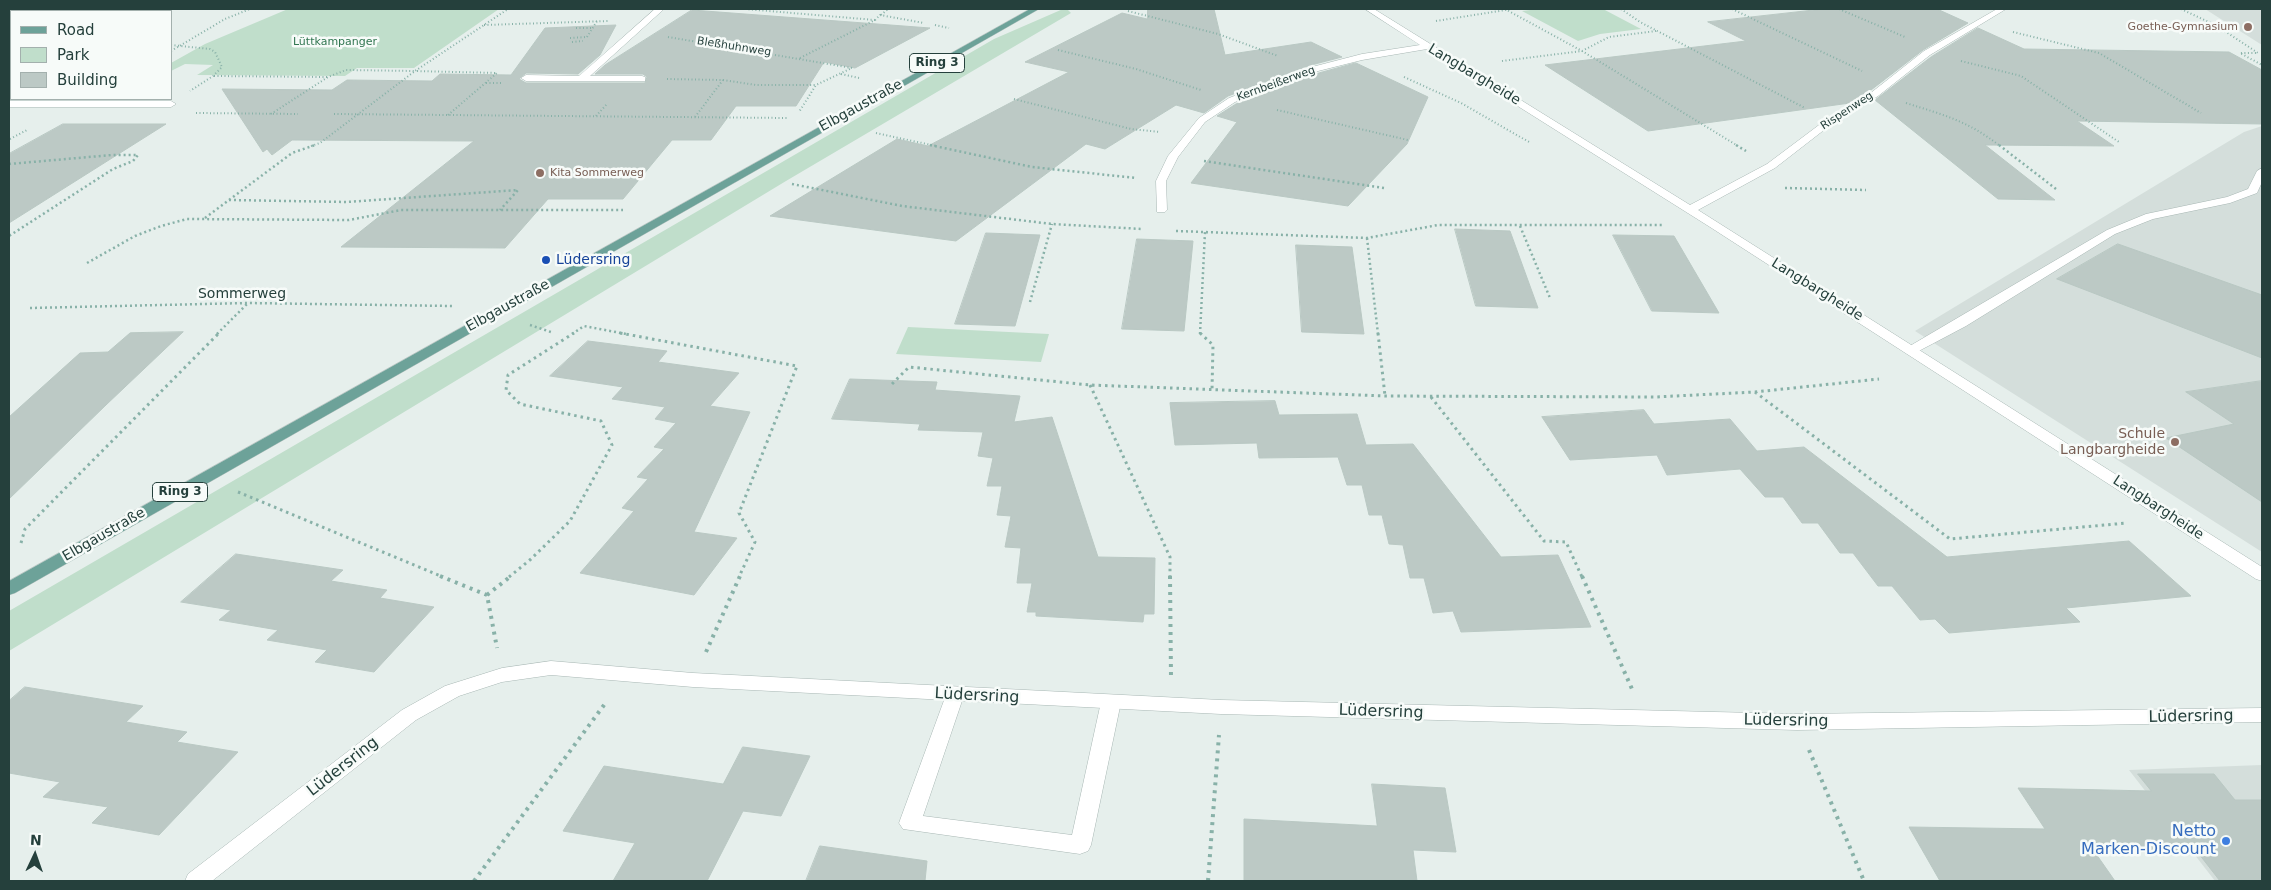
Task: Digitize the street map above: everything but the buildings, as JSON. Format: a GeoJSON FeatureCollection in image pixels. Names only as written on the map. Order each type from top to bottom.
{"type":"FeatureCollection","features":[{"type":"Feature","properties":{"kind":"main road","name":"Elbgaustraße"},"geometry":{"type":"LineString","coordinates":[[9,589],[1035,9]]}},
{"type":"Feature","properties":{"kind":"street"},"geometry":{"type":"LineString","coordinates":[[582,78],[660,9]]}},
{"type":"Feature","properties":{"kind":"street","name":"Langbargheide"},"geometry":{"type":"LineString","coordinates":[[1369,9],[1714,225],[2262,575]]}},
{"type":"Feature","properties":{"kind":"street","name":"Rispenweg"},"geometry":{"type":"LineString","coordinates":[[1690,210],[1771,166],[1830,121],[1875,94],[1930,51],[2002,9]]}},
{"type":"Feature","properties":{"kind":"street","name":"Kernbeißerweg"},"geometry":{"type":"LineString","coordinates":[[1161,210],[1161,181],[1173,156],[1202,120],[1232,100],[1315,69],[1362,57],[1428,46]]}},
{"type":"Feature","properties":{"kind":"street"},"geometry":{"type":"LineString","coordinates":[[526,78],[642,79]]}},
{"type":"Feature","properties":{"kind":"street"},"geometry":{"type":"LineString","coordinates":[[9,104],[171,104]]}},
{"type":"Feature","properties":{"kind":"street"},"geometry":{"type":"LineString","coordinates":[[1910,350],[1961,324],[2111,232],[2150,216],[2230,200],[2253,191],[2262,171]]}},
{"type":"Feature","properties":{"kind":"street","name":"Lüdersring"},"geometry":{"type":"LineString","coordinates":[[196,881],[409,715],[452,690],[502,675],[551,668],[693,680],[1222,708],[1797,722],[2262,716]]}},
{"type":"Feature","properties":{"kind":"street"},"geometry":{"type":"LineString","coordinates":[[955,695],[910,823],[1080,845],[1111,702]]}},
{"type":"Feature","properties":{"kind":"path"},"geometry":{"type":"LineString","coordinates":[[172,50],[225,19],[250,9]]}},
{"type":"Feature","properties":{"kind":"path"},"geometry":{"type":"LineString","coordinates":[[204,218],[292,153],[320,143],[416,71],[508,9]]}},
{"type":"Feature","properties":{"kind":"path"},"geometry":{"type":"LineString","coordinates":[[745,9],[875,20]]}},
{"type":"Feature","properties":{"kind":"path"},"geometry":{"type":"LineString","coordinates":[[799,58],[875,20],[888,9]]}},
{"type":"Feature","properties":{"kind":"path"},"geometry":{"type":"LineString","coordinates":[[1506,9],[1582,51],[1771,166]]}},
{"type":"Feature","properties":{"kind":"path"},"geometry":{"type":"LineString","coordinates":[[1398,27],[1512,9]]}},
{"type":"Feature","properties":{"kind":"path"},"geometry":{"type":"LineString","coordinates":[[1621,9],[1656,31],[1830,121]]}},
{"type":"Feature","properties":{"kind":"path"},"geometry":{"type":"LineString","coordinates":[[1732,9],[1889,83]]}},
{"type":"Feature","properties":{"kind":"path"},"geometry":{"type":"LineString","coordinates":[[1839,9],[1930,51],[2021,76],[2119,142]]}},
{"type":"Feature","properties":{"kind":"path"},"geometry":{"type":"LineString","coordinates":[[2181,9],[2217,26],[2258,53],[2240,53],[2262,65]]}},
{"type":"Feature","properties":{"kind":"path"},"geometry":{"type":"LineString","coordinates":[[1128,11],[1218,34],[1315,69]]}},
{"type":"Feature","properties":{"kind":"path"},"geometry":{"type":"LineString","coordinates":[[880,15],[924,23]]}},
{"type":"Feature","properties":{"kind":"path"},"geometry":{"type":"LineString","coordinates":[[483,25],[613,20]]}},
{"type":"Feature","properties":{"kind":"path"},"geometry":{"type":"LineString","coordinates":[[1977,23],[2099,52],[2201,113]]}},
{"type":"Feature","properties":{"kind":"path"},"geometry":{"type":"LineString","coordinates":[[936,25],[950,28]]}},
{"type":"Feature","properties":{"kind":"path"},"geometry":{"type":"LineString","coordinates":[[576,28],[593,28]]}},
{"type":"Feature","properties":{"kind":"path"},"geometry":{"type":"LineString","coordinates":[[1461,65],[1582,51],[1609,37],[1656,31]]}},
{"type":"Feature","properties":{"kind":"path"},"geometry":{"type":"LineString","coordinates":[[570,38],[587,37]]}},
{"type":"Feature","properties":{"kind":"path","name":"Bleßhuhnweg"},"geometry":{"type":"LineString","coordinates":[[668,37],[852,68],[840,74]]}},
{"type":"Feature","properties":{"kind":"path"},"geometry":{"type":"LineString","coordinates":[[572,42],[584,41]]}},
{"type":"Feature","properties":{"kind":"path"},"geometry":{"type":"LineString","coordinates":[[171,104],[213,76],[222,67],[215,52],[210,49],[172,45]]}},
{"type":"Feature","properties":{"kind":"path"},"geometry":{"type":"LineString","coordinates":[[1058,50],[1136,69],[1232,100],[1408,140]]}},
{"type":"Feature","properties":{"kind":"path"},"geometry":{"type":"LineString","coordinates":[[1362,57],[1461,103],[1529,142]]}},
{"type":"Feature","properties":{"kind":"path"},"geometry":{"type":"LineString","coordinates":[[270,114],[328,76],[346,70],[497,73],[448,115]]}},
{"type":"Feature","properties":{"kind":"path"},"geometry":{"type":"LineString","coordinates":[[642,79],[723,80],[756,85],[816,85],[840,74],[866,79]]}},
{"type":"Feature","properties":{"kind":"path"},"geometry":{"type":"LineString","coordinates":[[213,76],[328,76]]}},
{"type":"Feature","properties":{"kind":"path"},"geometry":{"type":"LineString","coordinates":[[695,118],[723,80]]}},
{"type":"Feature","properties":{"kind":"path"},"geometry":{"type":"LineString","coordinates":[[334,114],[795,118],[816,85]]}},
{"type":"Feature","properties":{"kind":"path"},"geometry":{"type":"LineString","coordinates":[[1875,94],[1960,120],[1982,132],[2056,189]]}},
{"type":"Feature","properties":{"kind":"path"},"geometry":{"type":"LineString","coordinates":[[1014,99],[1132,129],[1189,135]]}},
{"type":"Feature","properties":{"kind":"path"},"geometry":{"type":"LineString","coordinates":[[876,133],[1032,167],[1161,181]]}},
{"type":"Feature","properties":{"kind":"path"},"geometry":{"type":"LineString","coordinates":[[9,164],[112,154],[138,155],[133,162],[114,169],[9,236]]}},
{"type":"Feature","properties":{"kind":"path"},"geometry":{"type":"LineString","coordinates":[[1173,156],[1384,188]]}},
{"type":"Feature","properties":{"kind":"path"},"geometry":{"type":"LineString","coordinates":[[1748,179],[1790,190],[1866,190]]}},
{"type":"Feature","properties":{"kind":"path"},"geometry":{"type":"LineString","coordinates":[[792,184],[902,206],[1052,224],[1142,229]]}},
{"type":"Feature","properties":{"kind":"path"},"geometry":{"type":"LineString","coordinates":[[228,200],[347,202],[518,190],[499,210]]}},
{"type":"Feature","properties":{"kind":"path"},"geometry":{"type":"LineString","coordinates":[[87,263],[136,237],[170,222],[186,219],[348,220],[401,210],[629,210]]}},
{"type":"Feature","properties":{"kind":"path"},"geometry":{"type":"LineString","coordinates":[[1030,302],[1052,224]]}},
{"type":"Feature","properties":{"kind":"path"},"geometry":{"type":"LineString","coordinates":[[1169,230],[1367,238],[1438,225],[1714,225]]}},
{"type":"Feature","properties":{"kind":"path"},"geometry":{"type":"LineString","coordinates":[[1520,226],[1550,298]]}},
{"type":"Feature","properties":{"kind":"path"},"geometry":{"type":"LineString","coordinates":[[1205,232],[1200,334],[1213,345],[1212,390]]}},
{"type":"Feature","properties":{"kind":"path"},"geometry":{"type":"LineString","coordinates":[[1367,238],[1384,396]]}},
{"type":"Feature","properties":{"kind":"path"},"geometry":{"type":"LineString","coordinates":[[21,543],[25,529],[248,303]]}},
{"type":"Feature","properties":{"kind":"path","name":"Sommerweg"},"geometry":{"type":"LineString","coordinates":[[30,308],[248,303],[453,306]]}},
{"type":"Feature","properties":{"kind":"path"},"geometry":{"type":"LineString","coordinates":[[487,595],[531,559],[570,522],[612,445],[601,421],[520,404],[506,390],[508,374],[584,326],[797,366],[739,513],[755,542],[693,680]]}},
{"type":"Feature","properties":{"kind":"path"},"geometry":{"type":"LineString","coordinates":[[892,384],[908,367],[1090,385],[1384,396],[1655,397],[1755,392],[1880,379]]}},
{"type":"Feature","properties":{"kind":"path"},"geometry":{"type":"LineString","coordinates":[[1090,385],[1170,557],[1171,706]]}},
{"type":"Feature","properties":{"kind":"path"},"geometry":{"type":"LineString","coordinates":[[1755,392],[1950,539],[2176,519]]}},
{"type":"Feature","properties":{"kind":"path"},"geometry":{"type":"LineString","coordinates":[[1431,396],[1544,541],[1566,542],[1607,630],[1645,719]]}},
{"type":"Feature","properties":{"kind":"path"},"geometry":{"type":"LineString","coordinates":[[206,477],[268,506],[487,595]]}},
{"type":"Feature","properties":{"kind":"path"},"geometry":{"type":"LineString","coordinates":[[487,595],[502,675]]}},
{"type":"Feature","properties":{"kind":"path"},"geometry":{"type":"LineString","coordinates":[[474,881],[627,674]]}},
{"type":"Feature","properties":{"kind":"path"},"geometry":{"type":"LineString","coordinates":[[1208,881],[1222,708]]}},
{"type":"Feature","properties":{"kind":"path"},"geometry":{"type":"LineString","coordinates":[[1797,722],[1864,881]]}},
{"type":"Feature","properties":{"kind":"shaded area","name":"Goethe-Gymnasium"},"geometry":{"type":"Polygon","coordinates":[[[2205,9],[2262,9],[2262,45],[2205,9]]]}},
{"type":"Feature","properties":{"kind":"shaded area","name":"Schule Langbargheide"},"geometry":{"type":"Polygon","coordinates":[[[2262,126],[2262,552],[1915,331],[2244,132],[2262,126]]]}},
{"type":"Feature","properties":{"kind":"shaded area","name":"Netto Marken-Discount"},"geometry":{"type":"Polygon","coordinates":[[[2262,765],[2262,881],[2215,881],[2129,770],[2262,765]]]}},
{"type":"Feature","properties":{"kind":"green space","name":"Lüttkampanger"},"geometry":{"type":"Polygon","coordinates":[[[288,9],[499,9],[414,68],[357,68],[345,76],[197,75],[213,65],[185,64],[172,70],[172,62],[205,44],[288,9]]]}},
{"type":"Feature","properties":{"kind":"green space"},"geometry":{"type":"Polygon","coordinates":[[[1063,9],[1067,9],[1071,13],[786,181],[9,651],[9,611],[994,39],[1063,9]]]}},
{"type":"Feature","properties":{"kind":"green space"},"geometry":{"type":"Polygon","coordinates":[[[1539,9],[1603,9],[1641,29],[1600,34],[1578,41],[1522,11],[1539,9]]]}},
{"type":"Feature","properties":{"kind":"green space"},"geometry":{"type":"Polygon","coordinates":[[[908,327],[1049,334],[1041,362],[896,354],[908,327]]]}},
{"type":"Feature","properties":{"kind":"place","name":"Goethe-Gymnasium"},"geometry":{"type":"Point","coordinates":[2248,27]}},
{"type":"Feature","properties":{"kind":"place","name":"Kita Sommerweg"},"geometry":{"type":"Point","coordinates":[540,173]}},
{"type":"Feature","properties":{"kind":"place","name":"Lüdersring"},"geometry":{"type":"Point","coordinates":[546,260]}},
{"type":"Feature","properties":{"kind":"place","name":"Schule Langbargheide"},"geometry":{"type":"Point","coordinates":[2175,442]}},
{"type":"Feature","properties":{"kind":"place","name":"Netto Marken-Discount"},"geometry":{"type":"Point","coordinates":[2226,841]}}]}
